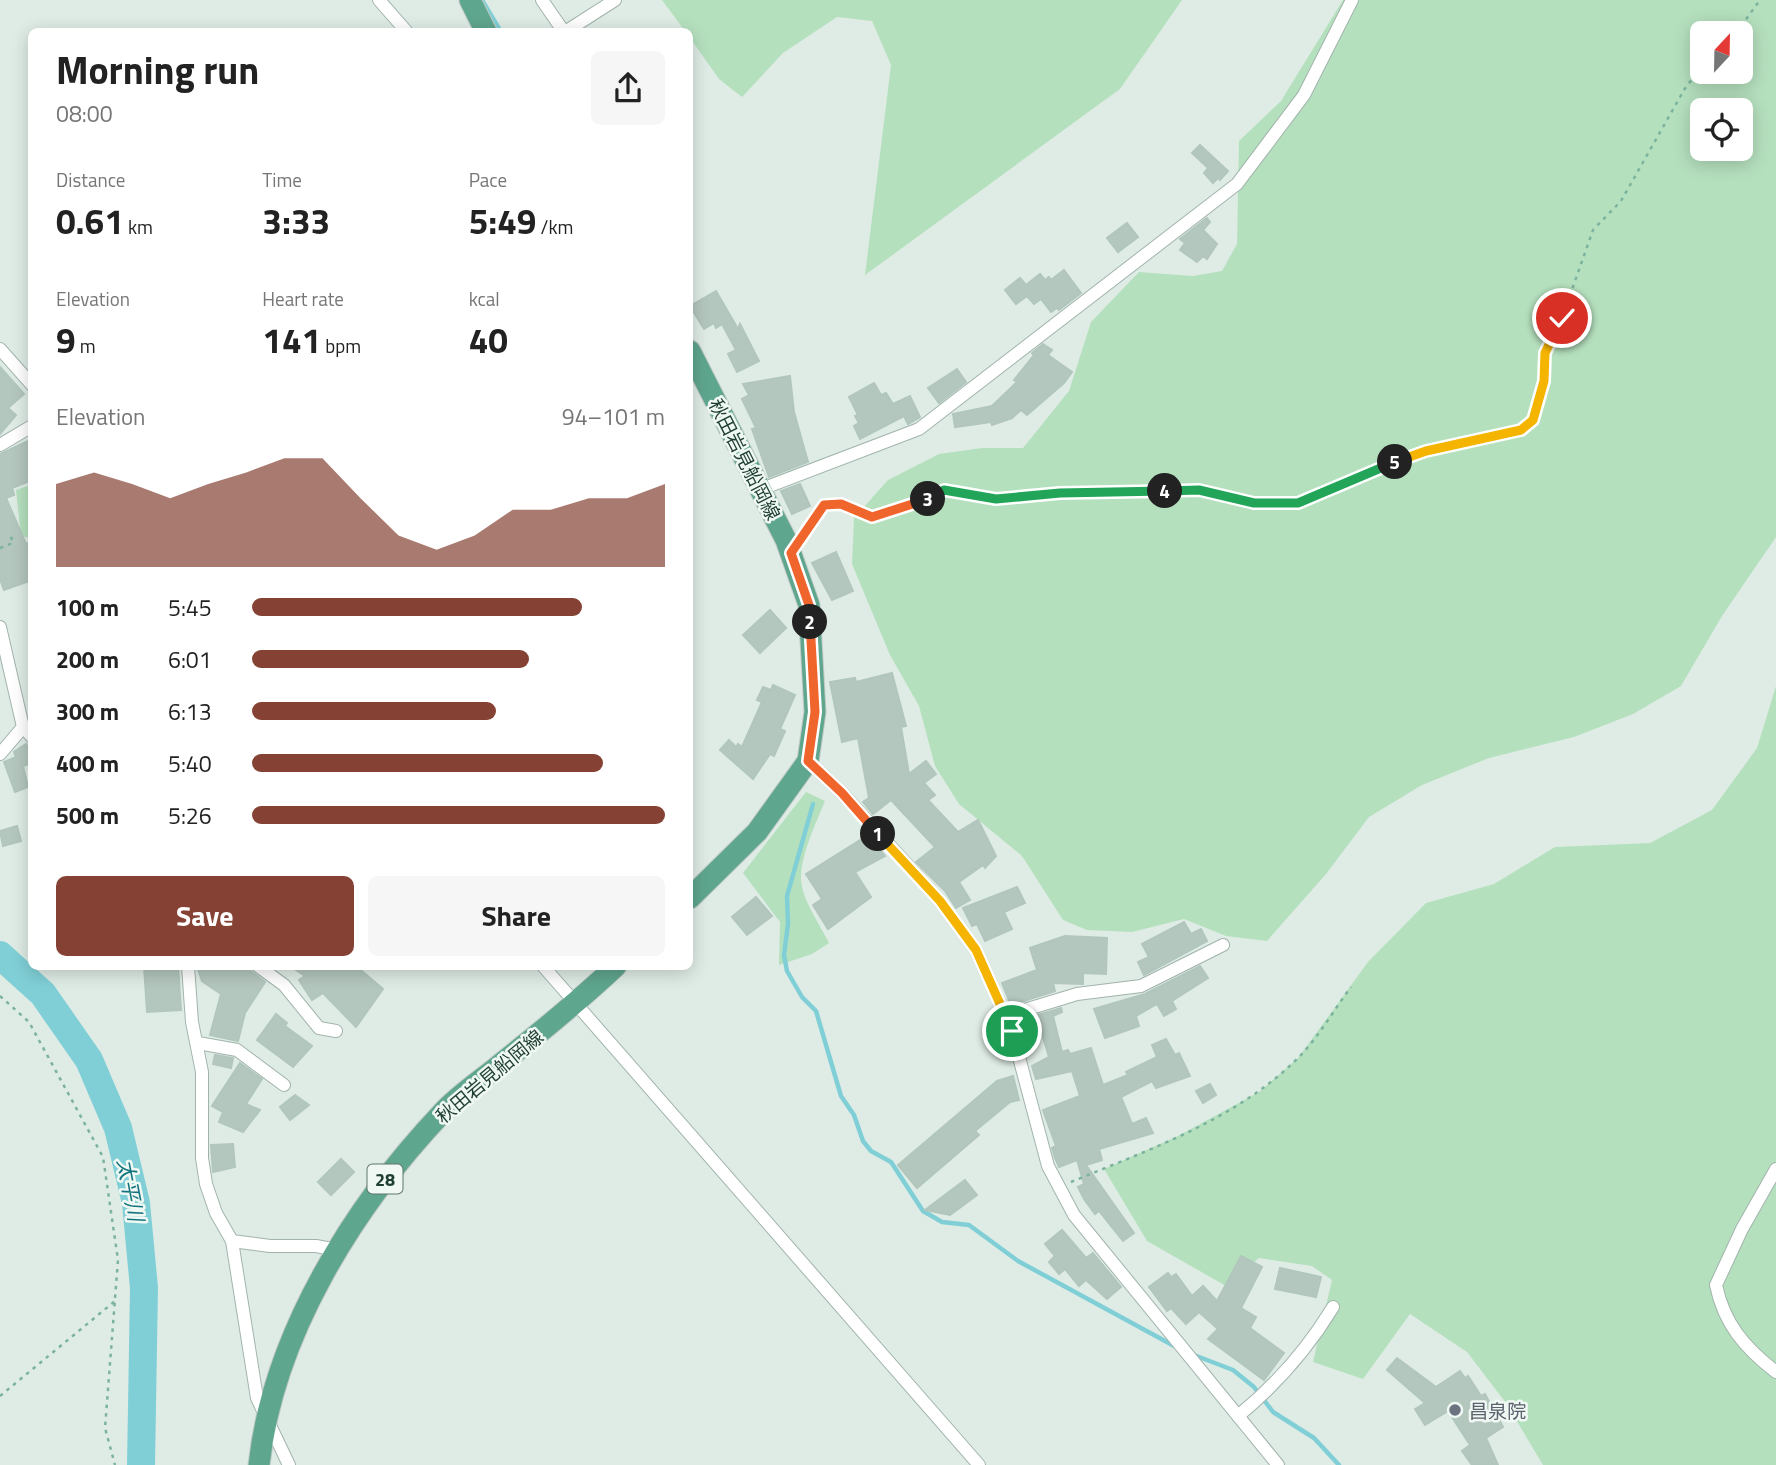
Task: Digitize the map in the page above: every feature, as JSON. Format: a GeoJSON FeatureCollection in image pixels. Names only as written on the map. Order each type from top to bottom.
{"type":"FeatureCollection","features":[{"type":"Feature","properties":{"kind":"main road"},"geometry":{"type":"LineString","coordinates":[[470,0],[484,28]]}},
{"type":"Feature","properties":{"kind":"main road","name":"秋田岩見船岡線"},"geometry":{"type":"LineString","coordinates":[[693,357],[791,553],[809,605],[815,712],[808,761],[757,832],[693,895]]}},
{"type":"Feature","properties":{"kind":"main road","name":"秋田岩見船岡線"},"geometry":{"type":"LineString","coordinates":[[259,1465],[267,1419],[307,1306],[337,1250],[376,1190],[443,1111],[613,970]]}},
{"type":"Feature","properties":{"kind":"street"},"geometry":{"type":"LineString","coordinates":[[379,0],[404,28]]}},
{"type":"Feature","properties":{"kind":"street"},"geometry":{"type":"LineString","coordinates":[[542,0],[561,28]]}},
{"type":"Feature","properties":{"kind":"street"},"geometry":{"type":"LineString","coordinates":[[570,28],[615,0]]}},
{"type":"Feature","properties":{"kind":"street"},"geometry":{"type":"LineString","coordinates":[[760,491],[919,429],[1237,184],[1304,95],[1352,0]]}},
{"type":"Feature","properties":{"kind":"street"},"geometry":{"type":"LineString","coordinates":[[0,349],[28,380]]}},
{"type":"Feature","properties":{"kind":"street"},"geometry":{"type":"LineString","coordinates":[[0,445],[28,428]]}},
{"type":"Feature","properties":{"kind":"street"},"geometry":{"type":"LineString","coordinates":[[0,627],[27,732],[0,754]]}},
{"type":"Feature","properties":{"kind":"street"},"geometry":{"type":"LineString","coordinates":[[808,761],[842,793],[940,901],[976,950],[1005,1016],[1037,1132],[1058,1187],[1074,1215],[1278,1465]]}},
{"type":"Feature","properties":{"kind":"street"},"geometry":{"type":"LineString","coordinates":[[1005,1016],[1077,994],[1141,986],[1223,945]]}},
{"type":"Feature","properties":{"kind":"street"},"geometry":{"type":"LineString","coordinates":[[188,970],[192,1022],[202,1072],[202,1158],[206,1184],[216,1213],[232,1241],[257,1398],[289,1465]]}},
{"type":"Feature","properties":{"kind":"street"},"geometry":{"type":"LineString","coordinates":[[263,970],[284,985],[319,1028],[336,1031]]}},
{"type":"Feature","properties":{"kind":"street"},"geometry":{"type":"LineString","coordinates":[[547,970],[979,1465]]}},
{"type":"Feature","properties":{"kind":"street"},"geometry":{"type":"LineString","coordinates":[[198,1043],[237,1050],[284,1085]]}},
{"type":"Feature","properties":{"kind":"street"},"geometry":{"type":"LineString","coordinates":[[1776,1169],[1742,1229],[1716,1285],[1726,1321],[1753,1354],[1776,1372]]}},
{"type":"Feature","properties":{"kind":"street"},"geometry":{"type":"LineString","coordinates":[[232,1241],[270,1246],[316,1246],[337,1250]]}},
{"type":"Feature","properties":{"kind":"street"},"geometry":{"type":"LineString","coordinates":[[1238,1416],[1268,1391],[1308,1347],[1332,1307]]}},
{"type":"Feature","properties":{"kind":"path"},"geometry":{"type":"LineString","coordinates":[[1745,21],[1760,0]]}},
{"type":"Feature","properties":{"kind":"path"},"geometry":{"type":"LineString","coordinates":[[791,553],[824,505],[841,504],[872,517],[923,502],[944,490],[996,499],[1060,493],[1199,490],[1254,503],[1298,503],[1426,451],[1521,430],[1533,420],[1538,408],[1545,353],[1562,318],[1593,230],[1621,201],[1690,82]]}},
{"type":"Feature","properties":{"kind":"path"},"geometry":{"type":"LineString","coordinates":[[0,548],[13,543],[10,534]]}},
{"type":"Feature","properties":{"kind":"path"},"geometry":{"type":"LineString","coordinates":[[1058,1187],[1207,1122],[1259,1093],[1298,1058],[1351,987]]}},
{"type":"Feature","properties":{"kind":"path"},"geometry":{"type":"LineString","coordinates":[[0,996],[29,1022],[103,1157],[118,1260],[105,1428],[115,1465]]}},
{"type":"Feature","properties":{"kind":"path"},"geometry":{"type":"LineString","coordinates":[[0,1396],[114,1301]]}},
{"type":"Feature","properties":{"kind":"green space"},"geometry":{"type":"Polygon","coordinates":[[[662,0],[1182,0],[1120,89],[865,275],[891,65],[872,21],[837,17],[783,53],[742,97],[719,79],[693,42],[693,28],[683,28],[662,0]]]}},
{"type":"Feature","properties":{"kind":"green space"},"geometry":{"type":"Polygon","coordinates":[[[1343,0],[1776,0],[1776,537],[1722,616],[1681,686],[1633,714],[1574,737],[1489,758],[1422,785],[1369,817],[1326,874],[1267,941],[1226,936],[1184,919],[1132,932],[1087,930],[1063,920],[1022,856],[959,804],[935,766],[919,706],[890,655],[852,564],[854,518],[888,480],[939,454],[982,448],[1023,448],[1069,391],[1091,322],[1139,272],[1193,276],[1222,271],[1237,244],[1239,141],[1281,101],[1343,0]]]}},
{"type":"Feature","properties":{"kind":"green space"},"geometry":{"type":"Polygon","coordinates":[[[28,486],[28,537],[21,536],[16,490],[28,486]]]}},
{"type":"Feature","properties":{"kind":"green space"},"geometry":{"type":"Polygon","coordinates":[[[1776,686],[1776,1465],[1543,1465],[1506,1403],[1467,1352],[1410,1314],[1363,1379],[1313,1362],[1332,1280],[1312,1266],[1259,1258],[1226,1286],[1147,1241],[1104,1169],[1178,1136],[1259,1092],[1298,1058],[1368,962],[1426,903],[1494,884],[1555,847],[1650,843],[1712,810],[1757,748],[1776,686]]]}},
{"type":"Feature","properties":{"kind":"green space"},"geometry":{"type":"Polygon","coordinates":[[[806,792],[825,801],[804,857],[802,884],[807,902],[829,943],[812,954],[779,965],[780,922],[743,873],[806,792]]]}},
{"type":"Feature","properties":{"kind":"building"},"geometry":{"type":"Polygon","coordinates":[[[1200,145],[1228,171],[1220,180],[1218,178],[1213,183],[1204,173],[1208,168],[1192,153],[1200,145]]]}},
{"type":"Feature","properties":{"kind":"building"},"geometry":{"type":"Polygon","coordinates":[[[1207,218],[1210,222],[1203,230],[1217,244],[1207,259],[1203,256],[1197,262],[1180,250],[1185,243],[1180,239],[1207,218]]]}},
{"type":"Feature","properties":{"kind":"building"},"geometry":{"type":"Polygon","coordinates":[[[1127,223],[1138,237],[1118,252],[1107,238],[1127,223]]]}},
{"type":"Feature","properties":{"kind":"building"},"geometry":{"type":"Polygon","coordinates":[[[1064,270],[1081,293],[1059,310],[1057,308],[1051,312],[1041,299],[1034,304],[1027,296],[1016,304],[1005,290],[1020,278],[1026,285],[1040,274],[1045,280],[1049,277],[1051,280],[1064,270]]]}},
{"type":"Feature","properties":{"kind":"building"},"geometry":{"type":"Polygon","coordinates":[[[716,291],[738,329],[740,324],[759,361],[737,372],[728,354],[736,350],[722,324],[716,328],[714,323],[704,329],[693,311],[693,304],[716,291]]]}},
{"type":"Feature","properties":{"kind":"building"},"geometry":{"type":"Polygon","coordinates":[[[1043,344],[1052,350],[1048,355],[1072,372],[1064,383],[1027,415],[1021,410],[1012,418],[992,425],[991,422],[955,427],[953,414],[992,406],[1017,382],[1014,380],[1034,355],[1032,353],[1043,344]]]}},
{"type":"Feature","properties":{"kind":"building"},"geometry":{"type":"Polygon","coordinates":[[[0,367],[24,394],[8,408],[16,415],[0,434],[0,367]]]}},
{"type":"Feature","properties":{"kind":"building"},"geometry":{"type":"Polygon","coordinates":[[[957,369],[966,382],[939,403],[928,388],[957,369]]]}},
{"type":"Feature","properties":{"kind":"building"},"geometry":{"type":"Polygon","coordinates":[[[790,376],[794,412],[808,462],[769,477],[752,429],[756,428],[742,399],[749,395],[743,384],[790,376]]]}},
{"type":"Feature","properties":{"kind":"building"},"geometry":{"type":"Polygon","coordinates":[[[874,383],[881,395],[886,393],[893,404],[910,396],[920,417],[908,424],[904,416],[860,439],[854,426],[859,423],[855,416],[858,415],[849,397],[874,383]]]}},
{"type":"Feature","properties":{"kind":"building"},"geometry":{"type":"Polygon","coordinates":[[[28,441],[28,482],[12,488],[14,495],[6,498],[28,543],[28,581],[4,590],[0,579],[0,454],[28,441]]]}},
{"type":"Feature","properties":{"kind":"building"},"geometry":{"type":"Polygon","coordinates":[[[800,484],[810,506],[792,514],[781,491],[800,484]]]}},
{"type":"Feature","properties":{"kind":"building"},"geometry":{"type":"Polygon","coordinates":[[[836,552],[853,591],[832,600],[812,563],[836,552]]]}},
{"type":"Feature","properties":{"kind":"building"},"geometry":{"type":"Polygon","coordinates":[[[770,610],[786,628],[760,653],[743,635],[770,610]]]}},
{"type":"Feature","properties":{"kind":"building"},"geometry":{"type":"Polygon","coordinates":[[[892,673],[906,726],[901,727],[909,774],[926,761],[936,774],[924,783],[935,795],[928,800],[958,832],[978,820],[996,856],[985,868],[983,865],[959,882],[970,900],[956,908],[945,891],[916,862],[935,847],[891,800],[873,814],[863,802],[869,798],[858,738],[842,742],[830,682],[855,678],[856,682],[892,673]]]}},
{"type":"Feature","properties":{"kind":"building"},"geometry":{"type":"Polygon","coordinates":[[[773,685],[795,695],[780,729],[785,731],[774,756],[770,754],[753,779],[720,750],[729,740],[736,747],[738,744],[742,747],[762,702],[757,700],[763,687],[771,690],[773,685]]]}},
{"type":"Feature","properties":{"kind":"building"},"geometry":{"type":"Polygon","coordinates":[[[26,744],[28,764],[23,766],[28,787],[15,792],[4,762],[16,757],[14,752],[26,744]]]}},
{"type":"Feature","properties":{"kind":"building"},"geometry":{"type":"Polygon","coordinates":[[[17,826],[21,841],[3,846],[0,831],[17,826]]]}},
{"type":"Feature","properties":{"kind":"building"},"geometry":{"type":"Polygon","coordinates":[[[868,835],[885,856],[855,872],[871,897],[828,929],[813,905],[822,899],[806,874],[868,835]]]}},
{"type":"Feature","properties":{"kind":"building"},"geometry":{"type":"Polygon","coordinates":[[[1017,887],[1025,903],[1004,912],[1012,929],[985,941],[977,924],[972,926],[963,908],[1017,887]]]}},
{"type":"Feature","properties":{"kind":"building"},"geometry":{"type":"Polygon","coordinates":[[[756,897],[772,916],[747,935],[732,917],[756,897]]]}},
{"type":"Feature","properties":{"kind":"building"},"geometry":{"type":"Polygon","coordinates":[[[1184,922],[1191,934],[1201,929],[1207,941],[1144,975],[1138,962],[1149,957],[1142,944],[1184,922]]]}},
{"type":"Feature","properties":{"kind":"building"},"geometry":{"type":"Polygon","coordinates":[[[1065,936],[1107,938],[1106,974],[1083,973],[1083,984],[1053,983],[1055,991],[1011,1005],[1002,983],[1037,970],[1030,948],[1065,936]]]}},
{"type":"Feature","properties":{"kind":"building"},"geometry":{"type":"Polygon","coordinates":[[[1200,966],[1208,978],[1172,1001],[1176,1009],[1164,1016],[1157,1004],[1136,1016],[1139,1026],[1105,1038],[1094,1009],[1145,994],[1200,966]]]}},
{"type":"Feature","properties":{"kind":"building"},"geometry":{"type":"Polygon","coordinates":[[[144,970],[178,970],[181,1010],[147,1012],[144,970]]]}},
{"type":"Feature","properties":{"kind":"building"},"geometry":{"type":"Polygon","coordinates":[[[198,970],[249,970],[265,982],[245,1013],[238,1041],[210,1035],[221,994],[202,981],[198,970]]]}},
{"type":"Feature","properties":{"kind":"building"},"geometry":{"type":"Polygon","coordinates":[[[296,970],[361,970],[383,989],[356,1027],[323,993],[312,1000],[299,980],[305,976],[296,970]]]}},
{"type":"Feature","properties":{"kind":"building"},"geometry":{"type":"Polygon","coordinates":[[[1061,1008],[1062,1012],[1053,1016],[1062,1052],[1068,1050],[1070,1054],[1091,1048],[1103,1085],[1128,1075],[1126,1072],[1157,1057],[1152,1045],[1166,1039],[1175,1055],[1179,1053],[1190,1076],[1156,1088],[1152,1081],[1121,1097],[1132,1124],[1146,1118],[1153,1133],[1099,1149],[1102,1160],[1086,1165],[1134,1233],[1123,1241],[1099,1211],[1095,1214],[1084,1199],[1078,1187],[1084,1184],[1077,1160],[1059,1167],[1052,1148],[1056,1146],[1043,1110],[1080,1096],[1072,1071],[1036,1079],[1032,1066],[1049,1057],[1039,1024],[1021,1030],[1017,1021],[1061,1008]]]}},
{"type":"Feature","properties":{"kind":"building"},"geometry":{"type":"Polygon","coordinates":[[[276,1014],[287,1023],[285,1026],[312,1046],[293,1067],[257,1040],[276,1014]]]}},
{"type":"Feature","properties":{"kind":"building"},"geometry":{"type":"Polygon","coordinates":[[[215,1055],[233,1058],[231,1068],[213,1064],[215,1055]]]}},
{"type":"Feature","properties":{"kind":"building"},"geometry":{"type":"Polygon","coordinates":[[[240,1063],[262,1079],[246,1104],[260,1110],[243,1132],[219,1122],[223,1112],[212,1106],[240,1063]]]}},
{"type":"Feature","properties":{"kind":"building"},"geometry":{"type":"Polygon","coordinates":[[[1013,1076],[1019,1100],[1010,1102],[975,1131],[979,1135],[917,1188],[898,1165],[997,1081],[1013,1076]]]}},
{"type":"Feature","properties":{"kind":"building"},"geometry":{"type":"Polygon","coordinates":[[[1210,1084],[1216,1095],[1203,1103],[1196,1091],[1210,1084]]]}},
{"type":"Feature","properties":{"kind":"building"},"geometry":{"type":"Polygon","coordinates":[[[295,1095],[309,1105],[290,1120],[280,1107],[295,1095]]]}},
{"type":"Feature","properties":{"kind":"building"},"geometry":{"type":"Polygon","coordinates":[[[233,1144],[235,1167],[213,1172],[211,1145],[233,1144]]]}},
{"type":"Feature","properties":{"kind":"building"},"geometry":{"type":"Polygon","coordinates":[[[341,1159],[354,1172],[331,1195],[318,1182],[341,1159]]]}},
{"type":"Feature","properties":{"kind":"building"},"geometry":{"type":"Polygon","coordinates":[[[965,1180],[977,1195],[950,1215],[925,1210],[965,1180]]]}},
{"type":"Feature","properties":{"kind":"building"},"geometry":{"type":"Polygon","coordinates":[[[1062,1230],[1086,1258],[1093,1253],[1121,1287],[1107,1299],[1086,1280],[1079,1286],[1065,1269],[1059,1274],[1049,1262],[1055,1256],[1045,1244],[1062,1230]]]}},
{"type":"Feature","properties":{"kind":"building"},"geometry":{"type":"Polygon","coordinates":[[[1241,1256],[1262,1267],[1241,1308],[1256,1317],[1250,1328],[1284,1353],[1264,1380],[1208,1339],[1218,1329],[1199,1312],[1186,1324],[1171,1308],[1167,1311],[1149,1287],[1168,1273],[1171,1277],[1176,1274],[1192,1296],[1203,1286],[1217,1301],[1241,1256]]]}},
{"type":"Feature","properties":{"kind":"building"},"geometry":{"type":"Polygon","coordinates":[[[1280,1268],[1321,1277],[1316,1297],[1275,1289],[1280,1268]]]}},
{"type":"Feature","properties":{"kind":"building","name":"昌泉院"},"geometry":{"type":"Polygon","coordinates":[[[1397,1358],[1436,1387],[1460,1371],[1465,1378],[1468,1376],[1481,1396],[1485,1394],[1503,1427],[1486,1438],[1498,1465],[1472,1465],[1462,1451],[1470,1445],[1448,1411],[1425,1425],[1415,1409],[1425,1403],[1387,1370],[1397,1358]]]}},
{"type":"Feature","properties":{"kind":"waterway"},"geometry":{"type":"LineString","coordinates":[[482,0],[499,28]]}},
{"type":"Feature","properties":{"kind":"waterway"},"geometry":{"type":"LineString","coordinates":[[813,804],[787,896],[788,924],[784,955],[787,971],[802,997],[816,1011],[841,1096],[854,1115],[863,1141],[871,1151],[891,1162],[923,1211],[942,1222],[969,1225],[1018,1261],[1176,1347]]}},
{"type":"Feature","properties":{"kind":"waterway","name":"太平川"},"geometry":{"type":"LineString","coordinates":[[0,955],[43,994],[89,1060],[118,1128],[136,1203],[144,1288],[141,1465]]}},
{"type":"Feature","properties":{"kind":"waterway"},"geometry":{"type":"LineString","coordinates":[[1194,1355],[1233,1370],[1254,1387],[1273,1412],[1314,1438],[1339,1465]]}},
{"type":"Feature","properties":{"kind":"place","name":"昌泉院"},"geometry":{"type":"Point","coordinates":[1455,1410]}},
{"type":"Feature","properties":{"kind":"route"},"geometry":{"type":"LineString","coordinates":[[1012,1031],[976,950],[940,901],[842,793],[808,761],[815,712],[809,605],[791,553],[824,505],[841,504],[872,517],[923,502],[944,490],[996,499],[1060,493],[1199,490],[1232,495],[1254,503],[1298,503],[1362,474],[1426,451],[1521,430],[1533,420],[1538,408],[1544,381],[1545,353],[1562,318]]}}]}
